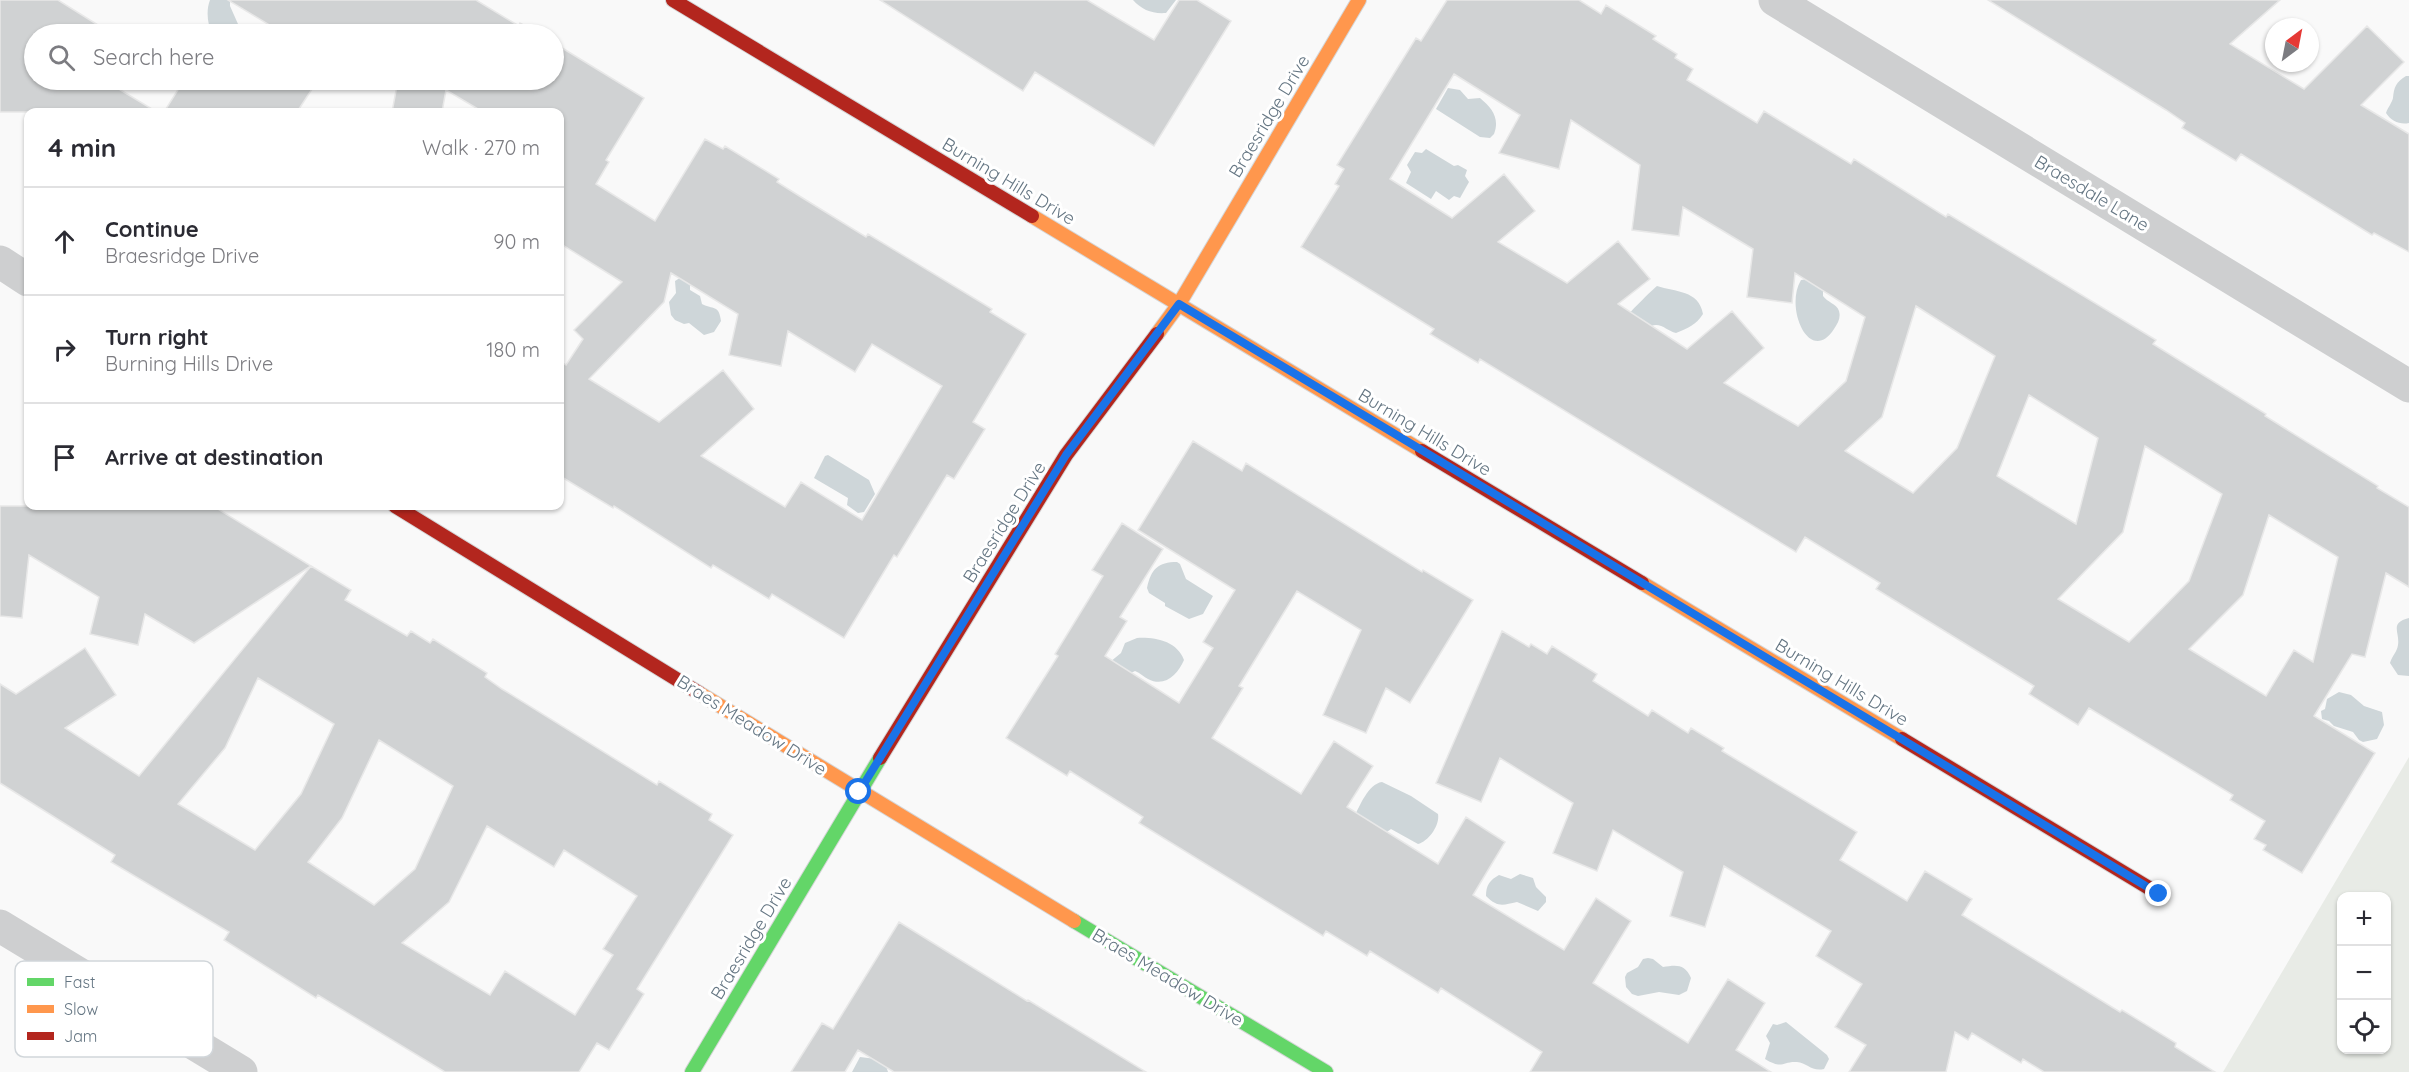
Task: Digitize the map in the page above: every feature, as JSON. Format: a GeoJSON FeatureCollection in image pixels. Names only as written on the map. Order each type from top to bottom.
{"type":"FeatureCollection","features":[{"type":"Feature","properties":{"kind":"street","name":"Burning Hills Drive"},"geometry":{"type":"LineString","coordinates":[[673,0],[2159,894]]}},
{"type":"Feature","properties":{"kind":"street","name":"Braesridge Drive"},"geometry":{"type":"LineString","coordinates":[[692,1072],[859,792],[1066,455],[1179,304],[1359,0]]}},
{"type":"Feature","properties":{"kind":"street","name":"Braesdale Lane"},"geometry":{"type":"LineString","coordinates":[[1775,0],[2409,386]]}},
{"type":"Feature","properties":{"kind":"street"},"geometry":{"type":"LineString","coordinates":[[0,262],[24,277]]}},
{"type":"Feature","properties":{"kind":"street","name":"Braes Meadow Drive"},"geometry":{"type":"LineString","coordinates":[[401,510],[859,792],[1326,1072]]}},
{"type":"Feature","properties":{"kind":"street"},"geometry":{"type":"LineString","coordinates":[[0,926],[58,961]]}},
{"type":"Feature","properties":{"kind":"street"},"geometry":{"type":"LineString","coordinates":[[213,1056],[240,1072]]}},
{"type":"Feature","properties":{"kind":"shaded area"},"geometry":{"type":"Polygon","coordinates":[[[210,0],[230,0],[230,6],[238,24],[209,24],[210,0]]]}},
{"type":"Feature","properties":{"kind":"shaded area"},"geometry":{"type":"Polygon","coordinates":[[[1133,0],[1176,0],[1166,13],[1161,13],[1148,11],[1133,0]]]}},
{"type":"Feature","properties":{"kind":"shaded area"},"geometry":{"type":"Polygon","coordinates":[[[2409,76],[2409,123],[2399,123],[2386,113],[2396,85],[2409,76]]]}},
{"type":"Feature","properties":{"kind":"shaded area"},"geometry":{"type":"Polygon","coordinates":[[[1448,88],[1460,90],[1468,99],[1480,98],[1488,106],[1494,114],[1496,123],[1494,134],[1490,138],[1480,137],[1436,109],[1448,88]]]}},
{"type":"Feature","properties":{"kind":"shaded area"},"geometry":{"type":"Polygon","coordinates":[[[1426,149],[1454,166],[1458,165],[1467,170],[1465,176],[1469,182],[1460,198],[1454,196],[1449,200],[1436,191],[1431,199],[1406,183],[1411,172],[1407,165],[1415,152],[1422,153],[1426,149]]]}},
{"type":"Feature","properties":{"kind":"shaded area"},"geometry":{"type":"Polygon","coordinates":[[[683,276],[690,282],[690,290],[700,296],[702,304],[715,308],[719,312],[721,321],[714,332],[704,335],[689,323],[684,324],[675,320],[671,315],[669,302],[676,293],[675,281],[683,276]]]}},
{"type":"Feature","properties":{"kind":"shaded area"},"geometry":{"type":"Polygon","coordinates":[[[1808,279],[1823,287],[1823,296],[1838,309],[1840,314],[1834,329],[1825,339],[1816,341],[1802,329],[1796,305],[1801,280],[1808,279]]]}},
{"type":"Feature","properties":{"kind":"shaded area"},"geometry":{"type":"Polygon","coordinates":[[[1657,286],[1691,296],[1701,306],[1703,314],[1695,324],[1676,333],[1661,326],[1651,326],[1628,315],[1657,286]]]}},
{"type":"Feature","properties":{"kind":"shaded area"},"geometry":{"type":"Polygon","coordinates":[[[828,455],[869,480],[875,494],[864,512],[858,513],[847,505],[848,498],[814,478],[825,456],[828,455]]]}},
{"type":"Feature","properties":{"kind":"shaded area"},"geometry":{"type":"Polygon","coordinates":[[[1177,562],[1186,579],[1213,596],[1203,614],[1189,619],[1165,606],[1165,603],[1149,593],[1147,588],[1156,568],[1165,563],[1177,562]]]}},
{"type":"Feature","properties":{"kind":"shaded area"},"geometry":{"type":"Polygon","coordinates":[[[2409,618],[2409,676],[2398,675],[2390,663],[2398,645],[2397,625],[2409,618]]]}},
{"type":"Feature","properties":{"kind":"shaded area"},"geometry":{"type":"Polygon","coordinates":[[[1137,638],[1151,638],[1171,644],[1176,648],[1184,660],[1174,675],[1165,681],[1154,681],[1110,662],[1121,653],[1125,643],[1137,638]]]}},
{"type":"Feature","properties":{"kind":"shaded area"},"geometry":{"type":"Polygon","coordinates":[[[2339,692],[2351,695],[2364,706],[2382,712],[2384,725],[2377,739],[2363,742],[2353,732],[2334,726],[2322,719],[2321,711],[2325,709],[2327,699],[2339,692]]]}},
{"type":"Feature","properties":{"kind":"shaded area"},"geometry":{"type":"Polygon","coordinates":[[[2409,757],[2409,1072],[2223,1072],[2409,757]]]}},
{"type":"Feature","properties":{"kind":"shaded area"},"geometry":{"type":"Polygon","coordinates":[[[1382,782],[1411,796],[1438,814],[1435,828],[1426,840],[1418,844],[1391,829],[1384,834],[1354,817],[1369,791],[1382,782]]]}},
{"type":"Feature","properties":{"kind":"shaded area"},"geometry":{"type":"Polygon","coordinates":[[[1520,874],[1533,878],[1536,887],[1546,897],[1546,902],[1538,911],[1517,902],[1497,904],[1486,896],[1491,881],[1499,875],[1511,879],[1520,874]]]}},
{"type":"Feature","properties":{"kind":"shaded area"},"geometry":{"type":"Polygon","coordinates":[[[1648,958],[1663,967],[1683,967],[1691,978],[1687,991],[1679,995],[1659,992],[1638,996],[1632,994],[1626,987],[1625,977],[1627,973],[1638,967],[1643,959],[1648,958]]]}},
{"type":"Feature","properties":{"kind":"shaded area"},"geometry":{"type":"Polygon","coordinates":[[[1786,1022],[1827,1055],[1829,1059],[1824,1069],[1816,1069],[1797,1062],[1775,1064],[1765,1059],[1770,1043],[1766,1036],[1773,1024],[1786,1022]]]}},
{"type":"Feature","properties":{"kind":"shaded area"},"geometry":{"type":"Polygon","coordinates":[[[860,1057],[884,1060],[888,1072],[852,1072],[860,1057]]]}},
{"type":"Feature","properties":{"kind":"building"},"geometry":{"type":"Polygon","coordinates":[[[0,0],[58,0],[96,24],[24,24],[24,90],[121,90],[150,108],[24,108],[24,112],[0,112],[0,0]]]}},
{"type":"Feature","properties":{"kind":"building"},"geometry":{"type":"Polygon","coordinates":[[[228,0],[476,0],[516,24],[268,24],[228,0]]]}},
{"type":"Feature","properties":{"kind":"building"},"geometry":{"type":"Polygon","coordinates":[[[880,0],[1087,0],[1154,40],[1179,0],[1197,0],[1231,21],[1154,146],[1035,72],[1023,91],[880,0]]]}},
{"type":"Feature","properties":{"kind":"building"},"geometry":{"type":"Polygon","coordinates":[[[1447,0],[1579,0],[1601,14],[1606,5],[1656,36],[1653,39],[1677,54],[1675,58],[1693,69],[1687,80],[1757,123],[1764,111],[1851,164],[1854,159],[1946,217],[1948,214],[2156,340],[2153,344],[2409,507],[2409,587],[2386,573],[2365,657],[2352,654],[2314,716],[2375,753],[2302,873],[2263,850],[2266,845],[2254,839],[2265,821],[2230,800],[2233,795],[2089,708],[2078,725],[2029,694],[2034,686],[1876,589],[1880,583],[1805,537],[1796,552],[1480,359],[1478,363],[1430,334],[1434,329],[1301,247],[1339,186],[1335,184],[1344,169],[1337,165],[1416,38],[1421,41],[1447,0]],[[1454,74],[1390,179],[1452,218],[1504,174],[1535,211],[1498,242],[1567,283],[1618,241],[1650,279],[1618,304],[1687,349],[1732,311],[1764,348],[1724,383],[1798,426],[1846,381],[1865,317],[1795,273],[1792,303],[1747,297],[1753,249],[1683,207],[1679,236],[1632,230],[1640,165],[1571,120],[1559,169],[1499,153],[1520,115],[1454,74]],[[1916,306],[1882,417],[1845,451],[1913,493],[1957,448],[1995,356],[1916,306]],[[2029,395],[1997,476],[2076,524],[2098,438],[2029,395]],[[2145,446],[2123,532],[2058,599],[2129,642],[2189,581],[2222,494],[2145,446]],[[2269,515],[2243,595],[2189,649],[2266,696],[2294,650],[2313,662],[2338,557],[2269,515]]]}},
{"type":"Feature","properties":{"kind":"building"},"geometry":{"type":"Polygon","coordinates":[[[1988,0],[2280,0],[2230,44],[2265,65],[2265,72],[2276,72],[2304,89],[2367,26],[2404,62],[2361,105],[2409,134],[2409,252],[2374,233],[2372,235],[2241,154],[2236,161],[2182,128],[2185,123],[1988,0]]]}},
{"type":"Feature","properties":{"kind":"building"},"geometry":{"type":"Polygon","coordinates":[[[564,49],[644,98],[606,160],[609,162],[596,184],[655,221],[705,139],[723,149],[725,146],[779,179],[777,182],[866,237],[868,234],[992,309],[990,312],[1026,334],[973,422],[985,429],[954,479],[947,475],[897,557],[894,555],[844,638],[772,594],[769,599],[713,565],[711,568],[614,506],[613,508],[564,478],[564,364],[566,365],[583,339],[574,330],[622,282],[564,246],[564,108],[476,108],[446,90],[564,90],[564,49]],[[671,273],[664,302],[589,379],[659,422],[723,370],[754,409],[701,456],[785,507],[801,482],[862,520],[942,386],[872,344],[855,372],[788,331],[781,366],[729,355],[738,314],[671,273]]]}},
{"type":"Feature","properties":{"kind":"building"},"geometry":{"type":"Polygon","coordinates":[[[178,90],[311,90],[300,108],[166,108],[178,90]]]}},
{"type":"Feature","properties":{"kind":"building"},"geometry":{"type":"Polygon","coordinates":[[[396,90],[446,90],[443,108],[393,108],[396,90]]]}},
{"type":"Feature","properties":{"kind":"building"},"geometry":{"type":"Polygon","coordinates":[[[1193,441],[1242,471],[1246,463],[1422,572],[1423,570],[1473,600],[1410,703],[1386,688],[1366,733],[1323,715],[1361,630],[1297,591],[1239,686],[1243,688],[1212,738],[1301,794],[1334,741],[1373,766],[1347,807],[1438,864],[1466,817],[1505,842],[1473,895],[1564,950],[1596,898],[1631,921],[1593,983],[1688,1043],[1728,979],[1765,1003],[1736,1050],[1771,1072],[1530,1072],[1542,1052],[1441,988],[1438,993],[1370,951],[1367,956],[1326,931],[1323,936],[1139,823],[1143,817],[1070,771],[1067,776],[1006,738],[1058,656],[1055,654],[1103,576],[1092,570],[1122,523],[1163,549],[1120,617],[1127,621],[1105,656],[1179,703],[1213,648],[1203,642],[1235,590],[1138,530],[1193,441]]]}},
{"type":"Feature","properties":{"kind":"building"},"geometry":{"type":"Polygon","coordinates":[[[0,506],[24,506],[24,510],[220,510],[311,566],[194,643],[145,614],[138,645],[90,634],[99,597],[29,555],[22,618],[0,616],[0,506]]]}},
{"type":"Feature","properties":{"kind":"building"},"geometry":{"type":"Polygon","coordinates":[[[311,566],[351,590],[345,600],[407,636],[411,631],[430,643],[433,639],[487,673],[485,677],[502,689],[657,785],[659,781],[712,814],[709,820],[733,835],[637,989],[644,994],[609,1050],[597,1043],[579,1072],[445,1072],[318,995],[316,998],[224,940],[229,932],[111,862],[115,855],[0,783],[0,684],[16,694],[85,648],[116,695],[65,728],[139,776],[311,566]],[[258,678],[225,748],[178,804],[255,850],[301,794],[334,724],[258,678]],[[379,740],[342,818],[308,862],[374,905],[415,869],[453,786],[379,740]],[[487,826],[449,902],[402,943],[490,995],[505,971],[575,1015],[613,955],[603,949],[637,896],[564,850],[554,867],[487,826]]]}},
{"type":"Feature","properties":{"kind":"building"},"geometry":{"type":"Polygon","coordinates":[[[1502,631],[1529,647],[1531,644],[1547,654],[1552,646],[1597,674],[1593,681],[1648,716],[1652,710],[1688,733],[1691,728],[1724,748],[1722,751],[1857,832],[1840,860],[1907,901],[1925,871],[1972,899],[1962,915],[2120,1012],[2122,1010],[2176,1043],[2175,1047],[2215,1072],[2044,1072],[2023,1059],[2021,1063],[1972,1033],[1968,1040],[1955,1032],[1946,1072],[1849,1072],[1866,1045],[1835,1027],[1862,984],[1816,956],[1831,931],[1724,866],[1705,927],[1670,916],[1683,872],[1613,830],[1597,871],[1553,853],[1573,803],[1500,758],[1481,802],[1436,783],[1502,631]]]}},
{"type":"Feature","properties":{"kind":"building"},"geometry":{"type":"Polygon","coordinates":[[[899,922],[1146,1072],[894,1072],[858,1050],[845,1072],[791,1072],[822,1023],[833,1029],[899,922]]]}},
{"type":"Feature","properties":{"kind":"traffic: fast"},"geometry":{"type":"LineString","coordinates":[[692,1072],[880,758]]}},
{"type":"Feature","properties":{"kind":"traffic: fast"},"geometry":{"type":"LineString","coordinates":[[1074,921],[1326,1072]]}},
{"type":"Feature","properties":{"kind":"traffic: slow"},"geometry":{"type":"LineString","coordinates":[[1157,334],[1179,304],[1359,0]]}},
{"type":"Feature","properties":{"kind":"traffic: slow"},"geometry":{"type":"LineString","coordinates":[[1032,216],[1422,451]]}},
{"type":"Feature","properties":{"kind":"traffic: slow"},"geometry":{"type":"LineString","coordinates":[[1642,583],[1902,739]]}},
{"type":"Feature","properties":{"kind":"traffic: slow"},"geometry":{"type":"LineString","coordinates":[[699,693],[1074,921]]}},
{"type":"Feature","properties":{"kind":"traffic: jam"},"geometry":{"type":"LineString","coordinates":[[673,0],[1032,216]]}},
{"type":"Feature","properties":{"kind":"traffic: jam"},"geometry":{"type":"LineString","coordinates":[[880,758],[1066,455],[1157,334]]}},
{"type":"Feature","properties":{"kind":"traffic: jam"},"geometry":{"type":"LineString","coordinates":[[1422,451],[1642,583]]}},
{"type":"Feature","properties":{"kind":"traffic: jam"},"geometry":{"type":"LineString","coordinates":[[402,510],[699,693]]}},
{"type":"Feature","properties":{"kind":"traffic: jam"},"geometry":{"type":"LineString","coordinates":[[1902,739],[2159,894]]}},
{"type":"Feature","properties":{"kind":"route"},"geometry":{"type":"LineString","coordinates":[[859,792],[1066,455],[1179,304],[2159,894]]}}]}
